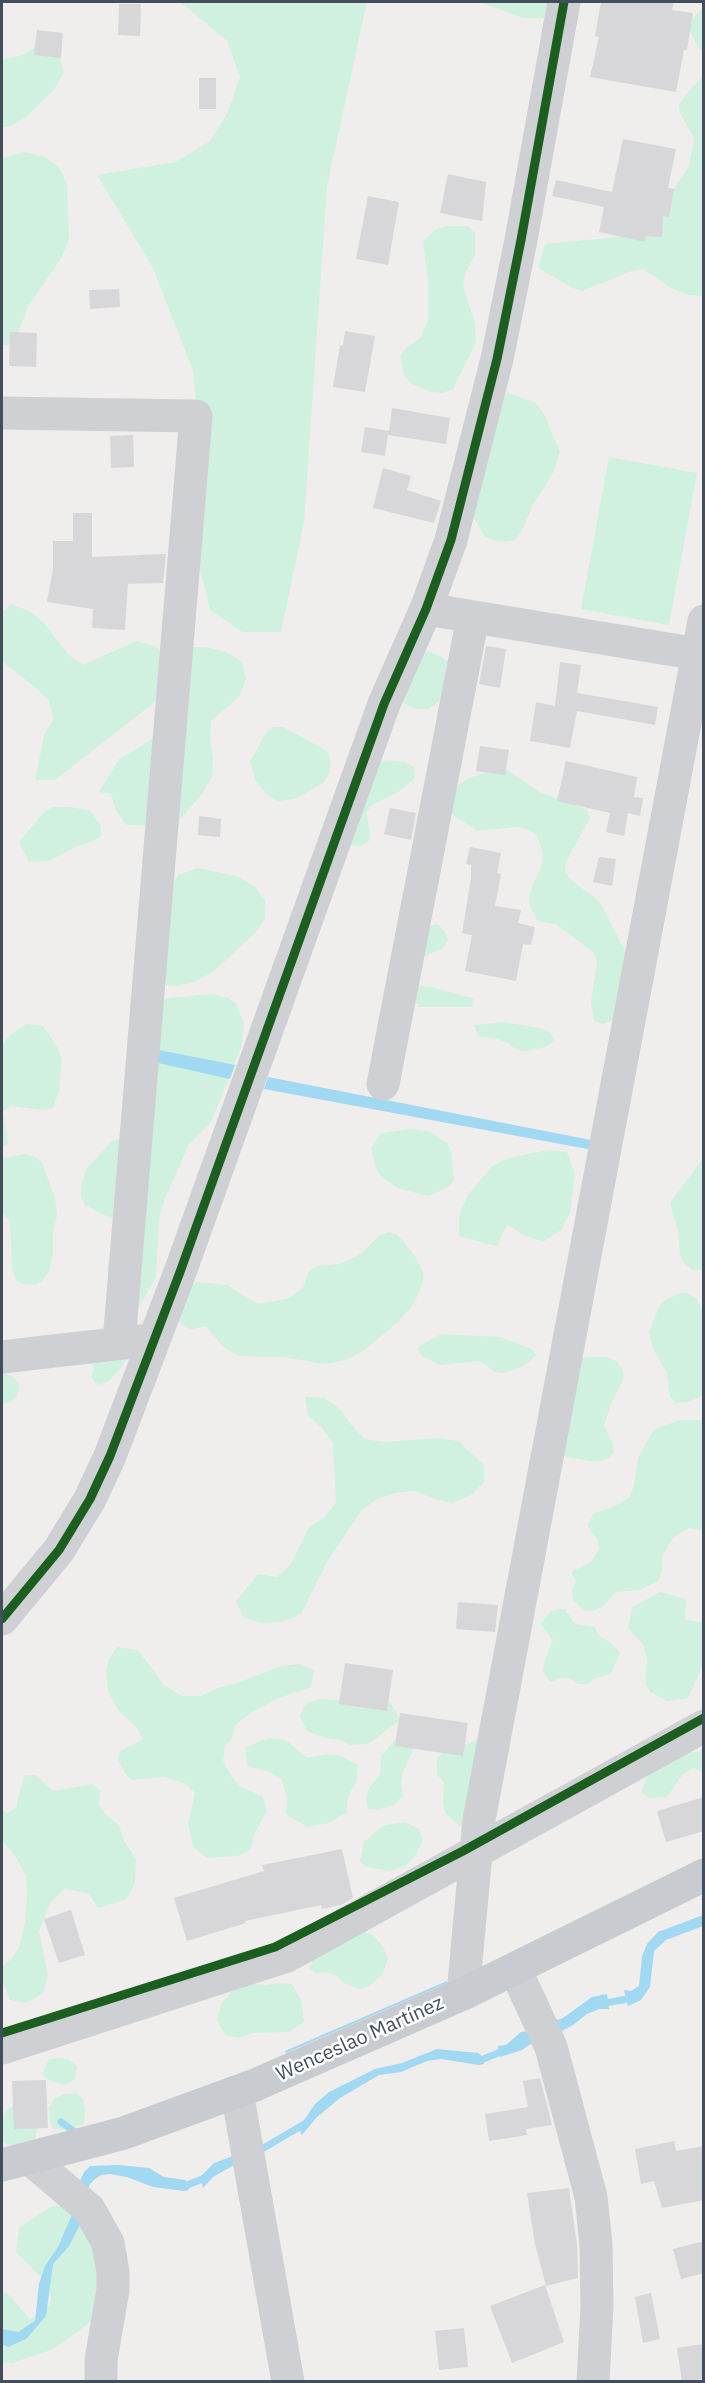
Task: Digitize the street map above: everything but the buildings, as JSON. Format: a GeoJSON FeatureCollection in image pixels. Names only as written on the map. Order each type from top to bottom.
{"type":"FeatureCollection","features":[{"type":"Feature","properties":{"kind":"main road","name":"Wenceslao Martínez"},"geometry":{"type":"LineString","coordinates":[[16,2162],[124,2133],[237,2092],[463,1994],[704,1875]]}},
{"type":"Feature","properties":{"kind":"street"},"geometry":{"type":"LineString","coordinates":[[2,1619],[59,1550],[90,1499],[123,1424],[384,704],[426,609],[451,540],[497,359],[564,2]]}},
{"type":"Feature","properties":{"kind":"street"},"geometry":{"type":"LineString","coordinates":[[2,413],[196,416],[119,1342]]}},
{"type":"Feature","properties":{"kind":"street"},"geometry":{"type":"LineString","coordinates":[[426,609],[700,654]]}},
{"type":"Feature","properties":{"kind":"street"},"geometry":{"type":"LineString","coordinates":[[383,1084],[473,617]]}},
{"type":"Feature","properties":{"kind":"street"},"geometry":{"type":"LineString","coordinates":[[463,1994],[479,1820],[700,654],[704,621]]}},
{"type":"Feature","properties":{"kind":"street"},"geometry":{"type":"LineString","coordinates":[[2,1357],[119,1342],[154,1340]]}},
{"type":"Feature","properties":{"kind":"street"},"geometry":{"type":"LineString","coordinates":[[2,2048],[287,1956],[704,1726]]}},
{"type":"Feature","properties":{"kind":"street"},"geometry":{"type":"LineString","coordinates":[[515,1969],[551,2047],[591,2197],[596,2244],[597,2306],[593,2382]]}},
{"type":"Feature","properties":{"kind":"street"},"geometry":{"type":"LineString","coordinates":[[237,2092],[288,2382]]}},
{"type":"Feature","properties":{"kind":"street"},"geometry":{"type":"LineString","coordinates":[[16,2162],[89,2208],[108,2243],[113,2272],[113,2290],[101,2360],[101,2382]]}},
{"type":"Feature","properties":{"kind":"green space"},"geometry":{"type":"Polygon","coordinates":[[[180,2],[367,2],[327,186],[304,522],[281,632],[242,632],[210,610],[200,569],[203,486],[193,371],[153,268],[97,175],[175,162],[209,142],[228,112],[240,77],[227,41],[180,2]]]}},
{"type":"Feature","properties":{"kind":"green space"},"geometry":{"type":"Polygon","coordinates":[[[479,2],[565,2],[554,14],[544,18],[523,18],[479,2]]]}},
{"type":"Feature","properties":{"kind":"green space"},"geometry":{"type":"Polygon","coordinates":[[[703,8],[703,51],[699,49],[684,18],[694,17],[703,8]]]}},
{"type":"Feature","properties":{"kind":"green space"},"geometry":{"type":"Polygon","coordinates":[[[39,45],[58,52],[64,72],[54,90],[26,117],[10,127],[2,127],[2,60],[23,55],[39,45]]]}},
{"type":"Feature","properties":{"kind":"green space"},"geometry":{"type":"Polygon","coordinates":[[[703,77],[703,296],[688,295],[669,287],[643,269],[632,271],[582,291],[538,268],[545,244],[618,237],[635,232],[657,213],[689,166],[694,138],[680,113],[679,104],[703,77]]]}},
{"type":"Feature","properties":{"kind":"green space"},"geometry":{"type":"Polygon","coordinates":[[[25,152],[44,157],[58,166],[67,183],[69,239],[62,257],[28,307],[14,344],[2,345],[2,158],[25,152]]]}},
{"type":"Feature","properties":{"kind":"green space"},"geometry":{"type":"Polygon","coordinates":[[[467,226],[475,233],[475,255],[465,274],[463,286],[475,323],[476,343],[453,389],[443,393],[432,392],[412,384],[405,377],[400,357],[405,349],[420,338],[428,320],[428,280],[423,241],[438,228],[467,226]]]}},
{"type":"Feature","properties":{"kind":"green space"},"geometry":{"type":"Polygon","coordinates":[[[509,393],[536,403],[544,414],[560,452],[554,471],[533,505],[521,532],[515,540],[504,542],[484,536],[474,518],[498,395],[509,393]]]}},
{"type":"Feature","properties":{"kind":"green space"},"geometry":{"type":"Polygon","coordinates":[[[609,457],[697,473],[669,625],[581,609],[609,457]]]}},
{"type":"Feature","properties":{"kind":"green space"},"geometry":{"type":"Polygon","coordinates":[[[11,604],[30,611],[44,623],[68,654],[83,665],[136,641],[156,646],[166,661],[160,698],[55,780],[35,780],[44,736],[53,719],[49,701],[2,661],[2,613],[11,604]]]}},
{"type":"Feature","properties":{"kind":"green space"},"geometry":{"type":"Polygon","coordinates":[[[186,647],[205,647],[223,651],[242,661],[246,679],[239,697],[211,721],[212,776],[203,793],[179,820],[161,826],[127,825],[116,811],[111,794],[99,792],[119,759],[151,740],[165,725],[186,647]]]}},
{"type":"Feature","properties":{"kind":"green space"},"geometry":{"type":"Polygon","coordinates":[[[420,649],[438,655],[447,661],[452,669],[444,698],[428,709],[417,709],[398,701],[420,649]]]}},
{"type":"Feature","properties":{"kind":"green space"},"geometry":{"type":"Polygon","coordinates":[[[273,727],[283,727],[328,753],[330,772],[324,782],[297,798],[278,801],[268,795],[256,781],[250,762],[266,733],[273,727]]]}},
{"type":"Feature","properties":{"kind":"green space"},"geometry":{"type":"Polygon","coordinates":[[[385,760],[405,762],[414,767],[415,778],[400,791],[372,805],[366,813],[370,831],[369,841],[361,846],[352,846],[348,837],[377,765],[385,760]]]}},
{"type":"Feature","properties":{"kind":"green space"},"geometry":{"type":"Polygon","coordinates":[[[497,769],[506,769],[539,792],[586,809],[590,818],[566,862],[565,871],[571,880],[601,904],[624,949],[626,958],[620,1014],[611,1021],[603,1024],[594,1021],[591,1002],[597,962],[594,953],[556,924],[537,921],[529,903],[530,892],[542,864],[543,854],[537,835],[528,829],[517,827],[477,831],[444,809],[444,799],[459,784],[469,778],[497,769]]]}},
{"type":"Feature","properties":{"kind":"green space"},"geometry":{"type":"Polygon","coordinates":[[[53,807],[71,807],[90,811],[101,826],[101,836],[49,861],[29,862],[19,842],[45,811],[53,807]]]}},
{"type":"Feature","properties":{"kind":"green space"},"geometry":{"type":"Polygon","coordinates":[[[197,868],[237,876],[254,886],[265,900],[265,919],[254,934],[213,972],[196,981],[179,986],[161,985],[150,925],[178,875],[197,868]]]}},
{"type":"Feature","properties":{"kind":"green space"},"geometry":{"type":"Polygon","coordinates":[[[438,924],[448,940],[443,948],[425,956],[414,955],[429,926],[438,924]]]}},
{"type":"Feature","properties":{"kind":"green space"},"geometry":{"type":"Polygon","coordinates":[[[421,986],[473,998],[472,1007],[418,1007],[411,988],[421,986]]]}},
{"type":"Feature","properties":{"kind":"green space"},"geometry":{"type":"Polygon","coordinates":[[[211,994],[229,998],[236,1004],[244,1024],[242,1044],[211,1123],[189,1144],[164,1201],[159,1219],[156,1277],[136,1313],[109,1278],[107,1268],[122,1224],[85,1205],[81,1196],[81,1186],[87,1168],[112,1141],[121,1139],[148,1004],[170,998],[211,994]]]}},
{"type":"Feature","properties":{"kind":"green space"},"geometry":{"type":"Polygon","coordinates":[[[503,1022],[541,1028],[550,1032],[554,1040],[546,1047],[525,1051],[515,1049],[498,1039],[479,1037],[474,1025],[503,1022]]]}},
{"type":"Feature","properties":{"kind":"green space"},"geometry":{"type":"Polygon","coordinates":[[[26,1024],[43,1026],[59,1050],[62,1060],[59,1090],[53,1108],[43,1110],[11,1106],[3,1111],[8,1144],[2,1147],[2,1046],[10,1035],[26,1024]]]}},
{"type":"Feature","properties":{"kind":"green space"},"geometry":{"type":"Polygon","coordinates":[[[411,1129],[431,1132],[447,1143],[451,1151],[454,1180],[448,1187],[428,1196],[397,1188],[379,1174],[375,1165],[371,1149],[381,1133],[411,1129]]]}},
{"type":"Feature","properties":{"kind":"green space"},"geometry":{"type":"Polygon","coordinates":[[[549,1150],[567,1152],[575,1173],[570,1213],[561,1230],[543,1242],[507,1225],[497,1246],[459,1236],[459,1215],[468,1195],[492,1166],[508,1158],[549,1150]]]}},
{"type":"Feature","properties":{"kind":"green space"},"geometry":{"type":"Polygon","coordinates":[[[25,1154],[34,1156],[42,1163],[55,1197],[57,1215],[49,1272],[35,1285],[24,1284],[16,1280],[12,1270],[10,1221],[2,1212],[2,1158],[25,1154]]]}},
{"type":"Feature","properties":{"kind":"green space"},"geometry":{"type":"Polygon","coordinates":[[[703,1158],[703,1270],[693,1270],[684,1263],[680,1255],[678,1230],[670,1203],[703,1158]]]}},
{"type":"Feature","properties":{"kind":"green space"},"geometry":{"type":"Polygon","coordinates":[[[389,1232],[398,1235],[415,1256],[424,1274],[422,1285],[414,1303],[400,1320],[366,1349],[346,1360],[324,1364],[283,1357],[240,1356],[224,1348],[206,1326],[191,1330],[183,1326],[177,1318],[188,1285],[197,1282],[227,1285],[258,1304],[287,1299],[303,1288],[309,1271],[318,1266],[339,1264],[359,1255],[380,1235],[389,1232]]]}},
{"type":"Feature","properties":{"kind":"green space"},"geometry":{"type":"Polygon","coordinates":[[[679,1293],[689,1294],[697,1299],[703,1311],[704,1395],[688,1402],[677,1403],[670,1397],[667,1373],[653,1349],[649,1331],[661,1303],[679,1293]]]}},
{"type":"Feature","properties":{"kind":"green space"},"geometry":{"type":"Polygon","coordinates":[[[111,1326],[130,1351],[121,1369],[107,1382],[98,1385],[91,1377],[94,1368],[90,1361],[93,1333],[111,1326]]]}},
{"type":"Feature","properties":{"kind":"green space"},"geometry":{"type":"Polygon","coordinates":[[[441,1334],[500,1337],[530,1348],[537,1355],[522,1367],[504,1373],[495,1372],[480,1361],[440,1365],[422,1356],[417,1348],[441,1334]]]}},
{"type":"Feature","properties":{"kind":"green space"},"geometry":{"type":"Polygon","coordinates":[[[607,1357],[616,1361],[622,1368],[624,1377],[604,1426],[613,1444],[614,1454],[605,1460],[595,1462],[557,1455],[578,1359],[607,1357]]]}},
{"type":"Feature","properties":{"kind":"green space"},"geometry":{"type":"Polygon","coordinates":[[[2,1372],[13,1377],[19,1384],[18,1394],[12,1402],[3,1404],[2,1372]]]}},
{"type":"Feature","properties":{"kind":"green space"},"geometry":{"type":"Polygon","coordinates":[[[305,1397],[325,1398],[341,1410],[365,1439],[383,1442],[439,1438],[458,1441],[484,1465],[484,1482],[471,1495],[453,1503],[434,1499],[415,1491],[395,1493],[377,1499],[362,1510],[327,1562],[301,1614],[282,1622],[262,1623],[244,1618],[236,1601],[258,1574],[277,1577],[290,1565],[309,1527],[325,1517],[336,1502],[333,1444],[323,1429],[308,1415],[305,1397]]]}},
{"type":"Feature","properties":{"kind":"green space"},"geometry":{"type":"Polygon","coordinates":[[[681,1420],[703,1420],[703,1530],[688,1528],[674,1537],[662,1557],[659,1580],[640,1590],[616,1592],[602,1607],[593,1611],[584,1610],[573,1600],[572,1591],[576,1582],[571,1572],[591,1562],[599,1549],[598,1540],[591,1533],[588,1525],[593,1514],[615,1506],[630,1497],[638,1458],[654,1429],[681,1420]]]}},
{"type":"Feature","properties":{"kind":"green space"},"geometry":{"type":"Polygon","coordinates":[[[660,1592],[686,1599],[685,1620],[703,1621],[703,1665],[688,1698],[667,1701],[650,1692],[645,1682],[647,1661],[644,1646],[628,1628],[633,1607],[660,1592]]]}},
{"type":"Feature","properties":{"kind":"green space"},"geometry":{"type":"Polygon","coordinates":[[[565,1609],[575,1624],[595,1627],[598,1635],[610,1642],[620,1653],[611,1674],[593,1679],[588,1684],[578,1684],[569,1678],[550,1682],[543,1672],[545,1659],[553,1640],[540,1624],[551,1611],[565,1609]]]}},
{"type":"Feature","properties":{"kind":"green space"},"geometry":{"type":"Polygon","coordinates":[[[117,1647],[138,1650],[164,1685],[182,1696],[201,1696],[217,1688],[235,1684],[281,1666],[299,1664],[314,1670],[311,1687],[276,1699],[254,1711],[235,1725],[232,1739],[225,1746],[223,1761],[231,1776],[241,1787],[262,1796],[267,1810],[254,1835],[251,1849],[238,1856],[207,1858],[193,1847],[188,1823],[195,1793],[186,1784],[164,1777],[131,1780],[125,1773],[117,1759],[121,1751],[143,1739],[138,1729],[119,1711],[108,1692],[106,1671],[108,1660],[117,1647]]]}},
{"type":"Feature","properties":{"kind":"green space"},"geometry":{"type":"Polygon","coordinates":[[[319,1699],[336,1700],[358,1706],[391,1703],[400,1720],[368,1744],[350,1745],[341,1740],[326,1738],[307,1731],[300,1717],[302,1710],[307,1703],[319,1699]]]}},
{"type":"Feature","properties":{"kind":"green space"},"geometry":{"type":"Polygon","coordinates":[[[495,1733],[510,1750],[503,1766],[462,1828],[446,1814],[443,1804],[444,1783],[437,1774],[437,1758],[449,1747],[468,1744],[495,1733]]]}},
{"type":"Feature","properties":{"kind":"green space"},"geometry":{"type":"Polygon","coordinates":[[[398,1736],[415,1745],[403,1772],[401,1783],[403,1795],[394,1805],[378,1810],[368,1809],[366,1798],[369,1788],[380,1774],[381,1757],[398,1736]]]}},
{"type":"Feature","properties":{"kind":"green space"},"geometry":{"type":"Polygon","coordinates":[[[268,1738],[286,1740],[307,1758],[326,1754],[339,1755],[358,1765],[356,1783],[347,1798],[347,1812],[330,1823],[307,1827],[286,1814],[287,1797],[281,1778],[267,1771],[248,1767],[245,1748],[268,1738]]]}},
{"type":"Feature","properties":{"kind":"green space"},"geometry":{"type":"Polygon","coordinates":[[[703,1749],[703,1773],[694,1768],[683,1774],[667,1797],[650,1798],[641,1792],[647,1777],[679,1752],[698,1752],[703,1749]]]}},
{"type":"Feature","properties":{"kind":"green space"},"geometry":{"type":"Polygon","coordinates":[[[25,1775],[36,1775],[53,1791],[93,1784],[100,1791],[99,1805],[107,1816],[119,1825],[123,1839],[136,1859],[135,1884],[125,1900],[98,1908],[88,1893],[65,1889],[50,1903],[39,1931],[48,1975],[43,1994],[26,2003],[10,2000],[2,1980],[2,1967],[13,1957],[19,1947],[25,1922],[27,1894],[26,1876],[16,1857],[2,1840],[2,1810],[7,1813],[16,1808],[25,1775]]]}},
{"type":"Feature","properties":{"kind":"green space"},"geometry":{"type":"Polygon","coordinates":[[[405,1822],[419,1829],[423,1839],[416,1855],[404,1867],[390,1871],[366,1867],[360,1862],[364,1842],[384,1825],[405,1822]]]}},
{"type":"Feature","properties":{"kind":"green space"},"geometry":{"type":"Polygon","coordinates":[[[361,1931],[373,1935],[383,1947],[388,1959],[382,1975],[368,1987],[359,1989],[343,1983],[337,1976],[325,1972],[316,1973],[309,1969],[318,1948],[361,1931]]]}},
{"type":"Feature","properties":{"kind":"green space"},"geometry":{"type":"Polygon","coordinates":[[[249,1984],[292,1984],[301,2000],[304,2022],[289,2032],[253,2033],[239,2038],[226,2036],[217,2020],[221,2005],[231,1992],[249,1984]]]}},
{"type":"Feature","properties":{"kind":"green space"},"geometry":{"type":"Polygon","coordinates":[[[49,2059],[69,2060],[77,2066],[75,2079],[65,2085],[47,2080],[42,2074],[49,2059]]]}},
{"type":"Feature","properties":{"kind":"green space"},"geometry":{"type":"Polygon","coordinates":[[[64,2094],[78,2094],[83,2099],[84,2124],[67,2130],[54,2129],[50,2121],[49,2108],[54,2099],[64,2094]]]}},
{"type":"Feature","properties":{"kind":"green space"},"geometry":{"type":"Polygon","coordinates":[[[16,2105],[38,2127],[35,2139],[28,2147],[13,2147],[2,2141],[2,2119],[9,2108],[16,2105]]]}},
{"type":"Feature","properties":{"kind":"green space"},"geometry":{"type":"Polygon","coordinates":[[[52,2206],[85,2207],[104,2312],[54,2349],[12,2363],[2,2362],[2,2292],[9,2295],[30,2319],[51,2305],[49,2286],[16,2252],[19,2228],[52,2206]]]}},
{"type":"Feature","properties":{"kind":"water"},"geometry":{"type":"Polygon","coordinates":[[[159,1050],[235,1065],[230,1079],[158,1063],[159,1050]]]}},
{"type":"Feature","properties":{"kind":"water"},"geometry":{"type":"Polygon","coordinates":[[[268,1077],[596,1141],[593,1150],[264,1089],[268,1077]]]}},
{"type":"Feature","properties":{"kind":"water"},"geometry":{"type":"Polygon","coordinates":[[[703,1915],[703,1926],[666,1940],[654,1951],[650,1987],[641,2000],[628,2006],[624,1990],[631,1991],[639,1986],[642,1957],[647,1944],[658,1932],[703,1915]]]}},
{"type":"Feature","properties":{"kind":"water"},"geometry":{"type":"Polygon","coordinates":[[[447,1981],[447,1983],[286,2053],[285,2051],[447,1981]]]}},
{"type":"Feature","properties":{"kind":"water"},"geometry":{"type":"Polygon","coordinates":[[[607,1994],[609,2009],[599,2009],[587,2014],[560,2032],[552,2022],[563,2018],[592,1997],[607,1994]]]}},
{"type":"Feature","properties":{"kind":"water"},"geometry":{"type":"Polygon","coordinates":[[[531,2031],[535,2041],[522,2050],[500,2057],[498,2046],[506,2045],[521,2032],[531,2031]]]}},
{"type":"Feature","properties":{"kind":"water"},"geometry":{"type":"Polygon","coordinates":[[[437,2049],[478,2053],[484,2064],[441,2059],[427,2061],[401,2072],[379,2075],[340,2098],[316,2118],[302,2135],[297,2125],[302,2123],[315,2104],[329,2092],[375,2069],[402,2063],[437,2049]]]}},
{"type":"Feature","properties":{"kind":"water"},"geometry":{"type":"Polygon","coordinates":[[[233,2156],[234,2165],[213,2177],[203,2188],[200,2177],[214,2163],[233,2156]]]}},
{"type":"Feature","properties":{"kind":"water"},"geometry":{"type":"Polygon","coordinates":[[[119,2165],[149,2168],[164,2177],[186,2180],[189,2190],[153,2187],[127,2177],[110,2174],[101,2175],[95,2179],[89,2185],[89,2191],[80,2181],[90,2166],[119,2165]]]}},
{"type":"Feature","properties":{"kind":"water"},"geometry":{"type":"Polygon","coordinates":[[[74,2210],[81,2223],[69,2246],[53,2264],[46,2316],[26,2339],[8,2347],[2,2344],[2,2329],[18,2332],[35,2321],[39,2284],[45,2266],[58,2247],[74,2210]]]}},
{"type":"Feature","properties":{"kind":"waterway"},"geometry":{"type":"LineString","coordinates":[[600,2004],[633,1998]]}},
{"type":"Feature","properties":{"kind":"waterway"},"geometry":{"type":"LineString","coordinates":[[476,2060],[508,2049]]}},
{"type":"Feature","properties":{"kind":"waterway"},"geometry":{"type":"LineString","coordinates":[[61,2122],[75,2132]]}},
{"type":"Feature","properties":{"kind":"waterway"},"geometry":{"type":"LineString","coordinates":[[262,2149],[306,2123]]}},
{"type":"Feature","properties":{"kind":"waterway"},"geometry":{"type":"LineString","coordinates":[[178,2185],[185,2186],[207,2177]]}},
{"type":"Feature","properties":{"kind":"cycle path"},"geometry":{"type":"LineString","coordinates":[[2,1619],[59,1550],[90,1499],[110,1456],[180,1272],[384,704],[426,609],[451,540],[497,359],[564,2]]}},
{"type":"Feature","properties":{"kind":"cycle path"},"geometry":{"type":"LineString","coordinates":[[2,2033],[275,1947],[463,1851],[704,1718]]}}]}
